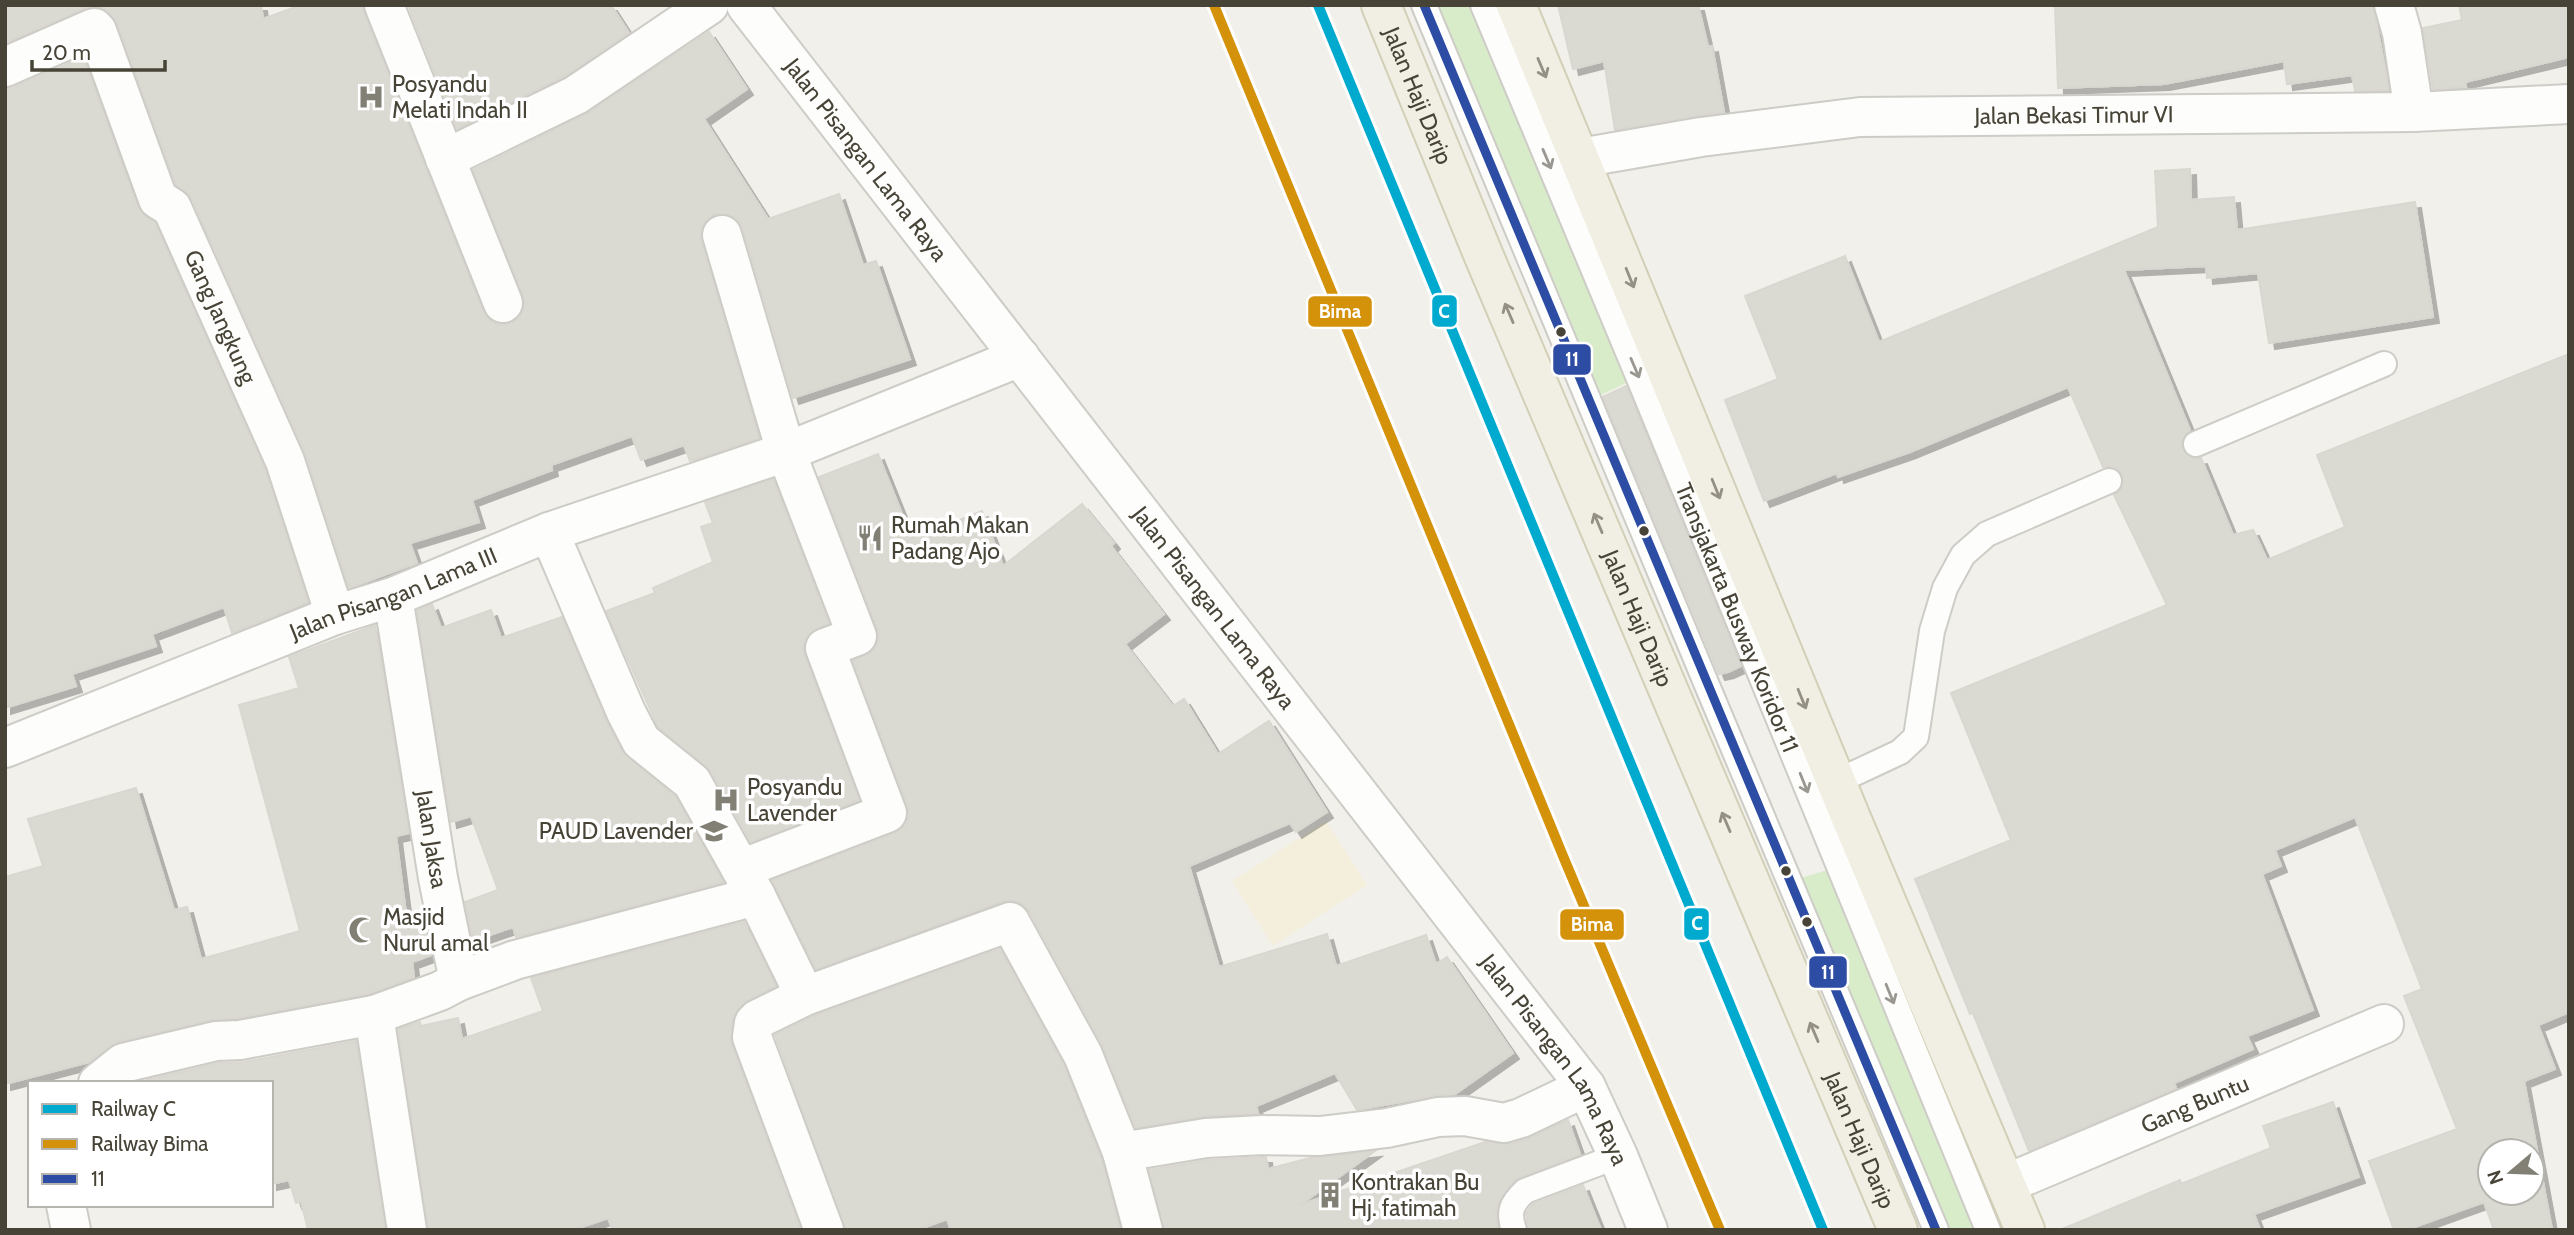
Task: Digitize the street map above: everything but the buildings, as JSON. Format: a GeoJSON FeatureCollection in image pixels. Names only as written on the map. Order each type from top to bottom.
{"type":"FeatureCollection","features":[{"type":"Feature","properties":{"kind":"main road","name":"Jalan Haji Darip"},"geometry":{"type":"LineString","coordinates":[[1381,5],[1483,254],[1898,1230]]}},
{"type":"Feature","properties":{"kind":"main road"},"geometry":{"type":"LineString","coordinates":[[1516,5],[1836,782],[2025,1230]]}},
{"type":"Feature","properties":{"kind":"street"},"geometry":{"type":"LineString","coordinates":[[384,5],[503,303]]}},
{"type":"Feature","properties":{"kind":"street"},"geometry":{"type":"LineString","coordinates":[[445,159],[576,95],[709,5]]}},
{"type":"Feature","properties":{"kind":"street","name":"Jalan Pisangan Lama Raya"},"geometry":{"type":"LineString","coordinates":[[746,5],[1586,1087],[1648,1230]]}},
{"type":"Feature","properties":{"kind":"street"},"geometry":{"type":"LineString","coordinates":[[2394,5],[2402,33],[2414,112]]}},
{"type":"Feature","properties":{"kind":"street"},"geometry":{"type":"LineString","coordinates":[[5,67],[77,23]]}},
{"type":"Feature","properties":{"kind":"street","name":"Gang Jangkung"},"geometry":{"type":"LineString","coordinates":[[77,23],[97,31],[158,199],[172,208],[285,461],[335,615]]}},
{"type":"Feature","properties":{"kind":"street","name":"Jalan Bekasi Timur VI"},"geometry":{"type":"LineString","coordinates":[[1580,158],[1701,136],[1860,117],[2414,112],[2569,104]]}},
{"type":"Feature","properties":{"kind":"street"},"geometry":{"type":"LineString","coordinates":[[100,1081],[123,1063],[216,1041],[240,1040],[374,1015],[515,960],[749,882],[887,813],[825,648],[857,636],[786,452],[722,234]]}},
{"type":"Feature","properties":{"kind":"street","name":"Jalan Pisangan Lama III"},"geometry":{"type":"LineString","coordinates":[[5,748],[335,615],[393,597],[549,532],[786,452],[1020,357]]}},
{"type":"Feature","properties":{"kind":"street"},"geometry":{"type":"LineString","coordinates":[[549,532],[641,741],[692,782],[749,882],[805,996]]}},
{"type":"Feature","properties":{"kind":"street","name":"Jalan Jaksa"},"geometry":{"type":"LineString","coordinates":[[393,597],[439,878],[459,981]]}},
{"type":"Feature","properties":{"kind":"street"},"geometry":{"type":"LineString","coordinates":[[824,1230],[752,1037],[754,1023],[805,996],[1010,922],[1083,1055],[1122,1152],[1143,1230]]}},
{"type":"Feature","properties":{"kind":"street"},"geometry":{"type":"LineString","coordinates":[[374,1015],[407,1230]]}},
{"type":"Feature","properties":{"kind":"street","name":"Gang Buntu"},"geometry":{"type":"LineString","coordinates":[[2006,1184],[2384,1024]]}},
{"type":"Feature","properties":{"kind":"street"},"geometry":{"type":"LineString","coordinates":[[1122,1152],[1206,1138],[1320,1136],[1387,1128],[1438,1116],[1465,1116],[1504,1123],[1586,1087]]}},
{"type":"Feature","properties":{"kind":"street"},"geometry":{"type":"LineString","coordinates":[[66,1207],[71,1230]]}},
{"type":"Feature","properties":{"kind":"lane"},"geometry":{"type":"LineString","coordinates":[[1424,5],[1936,1230]]}},
{"type":"Feature","properties":{"kind":"lane","name":"Transjakarta Busway Koridor 11"},"geometry":{"type":"LineString","coordinates":[[1483,5],[1988,1230]]}},
{"type":"Feature","properties":{"kind":"lane"},"geometry":{"type":"LineString","coordinates":[[2196,444],[2384,364]]}},
{"type":"Feature","properties":{"kind":"lane"},"geometry":{"type":"LineString","coordinates":[[1836,782],[1900,752],[1916,737],[1932,631],[1945,589],[1963,555],[1987,534],[2109,481]]}},
{"type":"Feature","properties":{"kind":"lane"},"geometry":{"type":"LineString","coordinates":[[1514,1230],[1509,1215],[1513,1202],[1525,1191],[1618,1156]]}},
{"type":"Feature","properties":{"kind":"shaded area"},"geometry":{"type":"Polygon","coordinates":[[[1326,821],[1367,885],[1273,946],[1232,881],[1326,821]]]}},
{"type":"Feature","properties":{"kind":"green space"},"geometry":{"type":"Polygon","coordinates":[[[1426,5],[1481,5],[1635,379],[1592,399],[1426,5]]]}},
{"type":"Feature","properties":{"kind":"green space"},"geometry":{"type":"Polygon","coordinates":[[[1838,867],[1988,1230],[1936,1230],[1790,881],[1838,867]]]}},
{"type":"Feature","properties":{"kind":"rail line","name":"Bima"},"geometry":{"type":"LineString","coordinates":[[1214,5],[1563,856],[1720,1230]]}},
{"type":"Feature","properties":{"kind":"rail line","name":"C"},"geometry":{"type":"LineString","coordinates":[[1318,5],[1823,1230]]}},
{"type":"Feature","properties":{"kind":"transit line","name":"11"},"geometry":{"type":"LineString","coordinates":[[1424,5],[1936,1230]]}},
{"type":"Feature","properties":{"kind":"place","name":"Posyandu Melati Indah II"},"geometry":{"type":"Point","coordinates":[371,97]}},
{"type":"Feature","properties":{"kind":"place","name":"Rumah Makan Padang Ajo"},"geometry":{"type":"Point","coordinates":[870,538]}},
{"type":"Feature","properties":{"kind":"place","name":"Posyandu Lavender"},"geometry":{"type":"Point","coordinates":[726,800]}},
{"type":"Feature","properties":{"kind":"place","name":"PAUD Lavender"},"geometry":{"type":"Point","coordinates":[714,831]}},
{"type":"Feature","properties":{"kind":"place","name":"Masjid Nurul amal"},"geometry":{"type":"Point","coordinates":[362,930]}},
{"type":"Feature","properties":{"kind":"place","name":"Kontrakan Bu Hj. fatimah"},"geometry":{"type":"Point","coordinates":[1330,1195]}}]}
